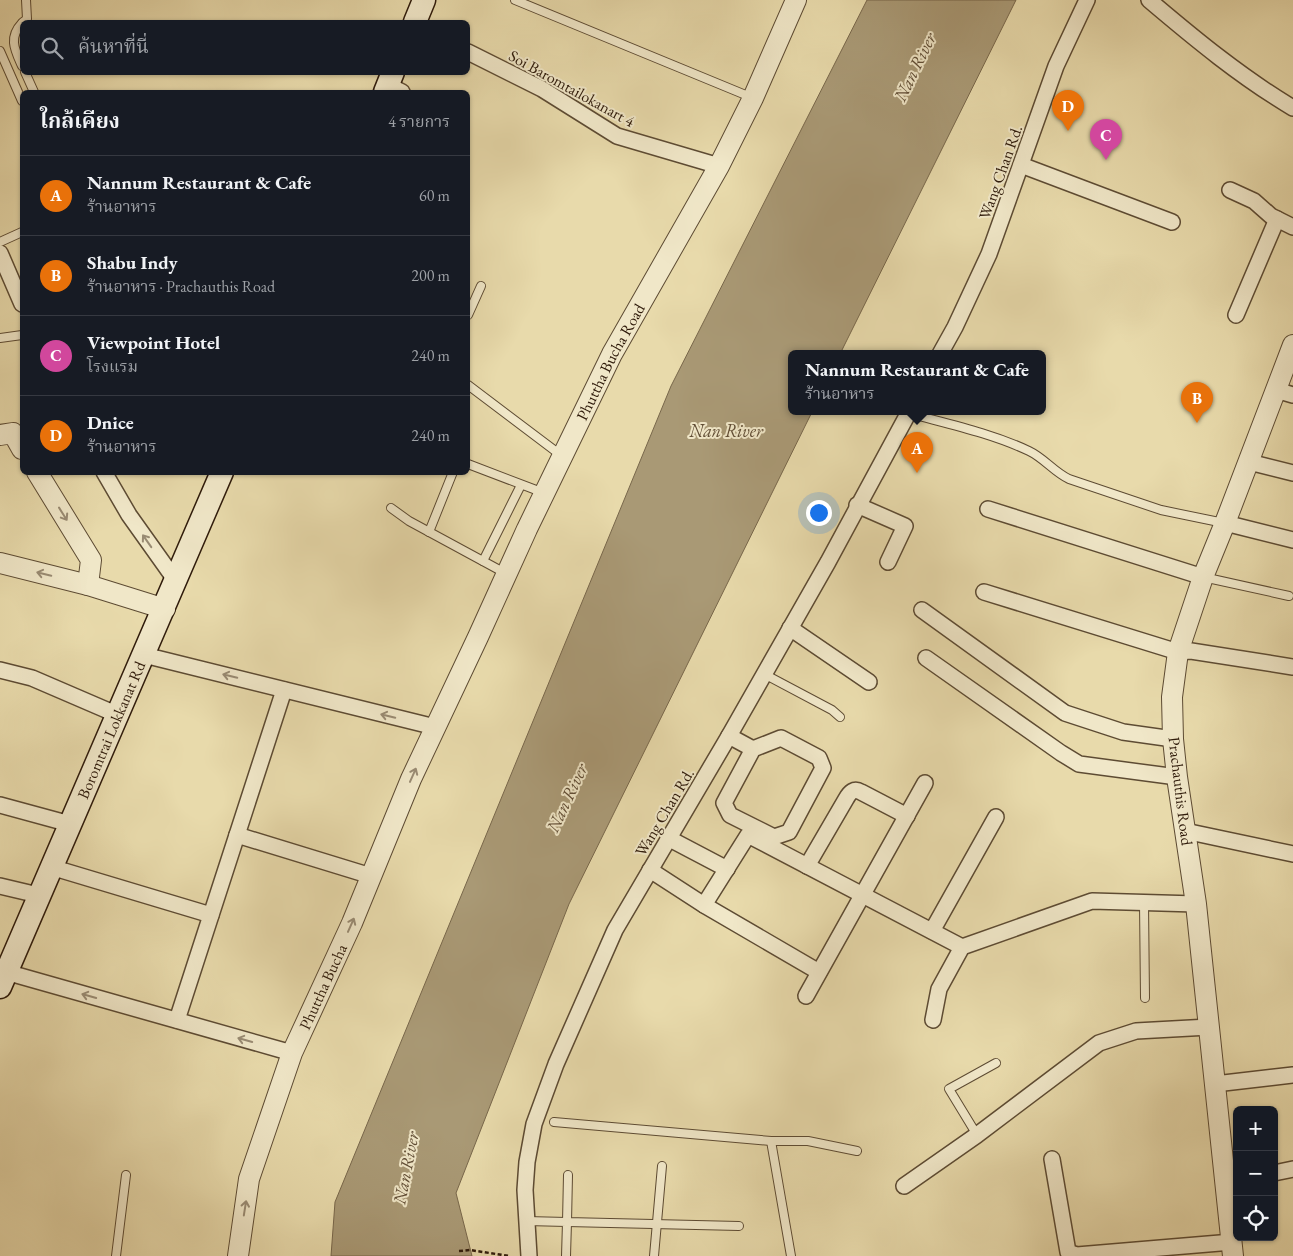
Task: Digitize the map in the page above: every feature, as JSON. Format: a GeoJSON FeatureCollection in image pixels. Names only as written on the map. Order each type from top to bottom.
{"type":"FeatureCollection","features":[{"type":"Feature","properties":{"kind":"main road"},"geometry":{"type":"LineString","coordinates":[[416,20],[424,0]]}},
{"type":"Feature","properties":{"kind":"main road","name":"Boromtrai Lokkanat Rd"},"geometry":{"type":"LineString","coordinates":[[3,973],[165,608],[221,475]]}},
{"type":"Feature","properties":{"kind":"street","name":"Phuttha Bucha Road"},"geometry":{"type":"LineString","coordinates":[[435,727],[544,493],[612,354],[719,166],[753,98],[796,0]]}},
{"type":"Feature","properties":{"kind":"street","name":"Wang Chan Rd."},"geometry":{"type":"LineString","coordinates":[[942,350],[989,254],[1056,66],[1088,0]]}},
{"type":"Feature","properties":{"kind":"street"},"geometry":{"type":"LineString","coordinates":[[1149,0],[1189,34],[1261,89],[1293,108]]}},
{"type":"Feature","properties":{"kind":"street","name":"Soi Baromtailokanart 4"},"geometry":{"type":"LineString","coordinates":[[470,53],[542,89],[617,136],[719,166]]}},
{"type":"Feature","properties":{"kind":"street"},"geometry":{"type":"LineString","coordinates":[[1021,165],[1172,222]]}},
{"type":"Feature","properties":{"kind":"street"},"geometry":{"type":"LineString","coordinates":[[1230,190],[1254,200],[1271,216],[1293,227]]}},
{"type":"Feature","properties":{"kind":"street"},"geometry":{"type":"LineString","coordinates":[[1236,314],[1277,219]]}},
{"type":"Feature","properties":{"kind":"street"},"geometry":{"type":"LineString","coordinates":[[0,254],[20,299]]}},
{"type":"Feature","properties":{"kind":"street","name":"Prachauthis Road"},"geometry":{"type":"LineString","coordinates":[[1233,1249],[1231,1182],[1215,1084],[1196,904],[1178,777],[1172,697],[1178,652],[1203,577],[1248,462],[1285,393],[1293,345]]}},
{"type":"Feature","properties":{"kind":"street","name":"Wang Chan Rd."},"geometry":{"type":"LineString","coordinates":[[529,1256],[525,1190],[527,1162],[534,1124],[556,1064],[615,930],[729,736],[906,415]]}},
{"type":"Feature","properties":{"kind":"street"},"geometry":{"type":"LineString","coordinates":[[0,435],[13,433],[20,445]]}},
{"type":"Feature","properties":{"kind":"street"},"geometry":{"type":"LineString","coordinates":[[1248,462],[1293,473]]}},
{"type":"Feature","properties":{"kind":"street"},"geometry":{"type":"LineString","coordinates":[[39,475],[91,560],[88,585]]}},
{"type":"Feature","properties":{"kind":"street"},"geometry":{"type":"LineString","coordinates":[[106,475],[129,515],[176,581]]}},
{"type":"Feature","properties":{"kind":"street"},"geometry":{"type":"LineString","coordinates":[[857,505],[905,526],[888,562]]}},
{"type":"Feature","properties":{"kind":"street"},"geometry":{"type":"LineString","coordinates":[[988,510],[1203,577]]}},
{"type":"Feature","properties":{"kind":"street"},"geometry":{"type":"LineString","coordinates":[[1225,523],[1293,540]]}},
{"type":"Feature","properties":{"kind":"street"},"geometry":{"type":"LineString","coordinates":[[0,563],[88,585],[165,608]]}},
{"type":"Feature","properties":{"kind":"street"},"geometry":{"type":"LineString","coordinates":[[984,592],[1178,652],[1191,651],[1293,667]]}},
{"type":"Feature","properties":{"kind":"street"},"geometry":{"type":"LineString","coordinates":[[922,610],[1065,714],[1123,732],[1174,739]]}},
{"type":"Feature","properties":{"kind":"street"},"geometry":{"type":"LineString","coordinates":[[790,628],[869,682]]}},
{"type":"Feature","properties":{"kind":"street"},"geometry":{"type":"LineString","coordinates":[[144,655],[435,727]]}},
{"type":"Feature","properties":{"kind":"street"},"geometry":{"type":"LineString","coordinates":[[926,658],[1061,754],[1079,764],[1178,777]]}},
{"type":"Feature","properties":{"kind":"street"},"geometry":{"type":"LineString","coordinates":[[0,670],[32,678],[118,715]]}},
{"type":"Feature","properties":{"kind":"street"},"geometry":{"type":"LineString","coordinates":[[177,1020],[284,690]]}},
{"type":"Feature","properties":{"kind":"street","name":"Phuttha Bucha"},"geometry":{"type":"LineString","coordinates":[[238,1256],[250,1178],[292,1053],[352,923],[411,778],[435,727]]}},
{"type":"Feature","properties":{"kind":"street"},"geometry":{"type":"LineString","coordinates":[[729,736],[753,749],[781,738],[819,758],[823,768],[789,832],[774,837],[730,815],[724,803],[753,749]]}},
{"type":"Feature","properties":{"kind":"street"},"geometry":{"type":"LineString","coordinates":[[806,996],[925,783]]}},
{"type":"Feature","properties":{"kind":"street"},"geometry":{"type":"LineString","coordinates":[[806,866],[852,791],[858,790],[907,816]]}},
{"type":"Feature","properties":{"kind":"street"},"geometry":{"type":"LineString","coordinates":[[0,805],[70,824]]}},
{"type":"Feature","properties":{"kind":"street"},"geometry":{"type":"LineString","coordinates":[[932,932],[996,817]]}},
{"type":"Feature","properties":{"kind":"street"},"geometry":{"type":"LineString","coordinates":[[1185,831],[1293,854]]}},
{"type":"Feature","properties":{"kind":"street"},"geometry":{"type":"LineString","coordinates":[[237,835],[371,876]]}},
{"type":"Feature","properties":{"kind":"street"},"geometry":{"type":"LineString","coordinates":[[704,905],[748,835],[962,947]]}},
{"type":"Feature","properties":{"kind":"street"},"geometry":{"type":"LineString","coordinates":[[668,838],[727,869]]}},
{"type":"Feature","properties":{"kind":"street"},"geometry":{"type":"LineString","coordinates":[[51,867],[211,915]]}},
{"type":"Feature","properties":{"kind":"street"},"geometry":{"type":"LineString","coordinates":[[650,870],[704,905],[820,972]]}},
{"type":"Feature","properties":{"kind":"street"},"geometry":{"type":"LineString","coordinates":[[0,886],[38,895]]}},
{"type":"Feature","properties":{"kind":"street"},"geometry":{"type":"LineString","coordinates":[[933,1020],[939,989],[962,947],[1092,901],[1196,904]]}},
{"type":"Feature","properties":{"kind":"street"},"geometry":{"type":"LineString","coordinates":[[3,973],[292,1053]]}},
{"type":"Feature","properties":{"kind":"street"},"geometry":{"type":"LineString","coordinates":[[904,1186],[978,1135],[1099,1043],[1136,1031],[1209,1027]]}},
{"type":"Feature","properties":{"kind":"street"},"geometry":{"type":"LineString","coordinates":[[1215,1084],[1293,1074]]}},
{"type":"Feature","properties":{"kind":"street"},"geometry":{"type":"LineString","coordinates":[[1052,1159],[1068,1252],[1071,1254],[1233,1249]]}},
{"type":"Feature","properties":{"kind":"street"},"geometry":{"type":"LineString","coordinates":[[1278,1172],[1293,1168]]}},
{"type":"Feature","properties":{"kind":"lane"},"geometry":{"type":"LineString","coordinates":[[25,20],[27,18],[26,0]]}},
{"type":"Feature","properties":{"kind":"lane"},"geometry":{"type":"LineString","coordinates":[[514,0],[753,98]]}},
{"type":"Feature","properties":{"kind":"lane"},"geometry":{"type":"LineString","coordinates":[[20,26],[17,28],[13,44],[20,61]]}},
{"type":"Feature","properties":{"kind":"lane"},"geometry":{"type":"LineString","coordinates":[[0,51],[20,96]]}},
{"type":"Feature","properties":{"kind":"lane"},"geometry":{"type":"LineString","coordinates":[[26,75],[33,90]]}},
{"type":"Feature","properties":{"kind":"lane"},"geometry":{"type":"LineString","coordinates":[[0,242],[20,233]]}},
{"type":"Feature","properties":{"kind":"lane"},"geometry":{"type":"LineString","coordinates":[[470,310],[481,286]]}},
{"type":"Feature","properties":{"kind":"lane"},"geometry":{"type":"LineString","coordinates":[[0,338],[20,335]]}},
{"type":"Feature","properties":{"kind":"lane"},"geometry":{"type":"LineString","coordinates":[[470,387],[562,456]]}},
{"type":"Feature","properties":{"kind":"lane"},"geometry":{"type":"LineString","coordinates":[[918,415],[1010,442],[1031,452],[1069,479],[1161,510],[1225,523]]}},
{"type":"Feature","properties":{"kind":"lane"},"geometry":{"type":"LineString","coordinates":[[470,465],[544,493]]}},
{"type":"Feature","properties":{"kind":"lane"},"geometry":{"type":"LineString","coordinates":[[429,532],[453,475]]}},
{"type":"Feature","properties":{"kind":"lane"},"geometry":{"type":"LineString","coordinates":[[483,561],[520,485]]}},
{"type":"Feature","properties":{"kind":"lane"},"geometry":{"type":"LineString","coordinates":[[391,508],[409,521],[506,574]]}},
{"type":"Feature","properties":{"kind":"lane"},"geometry":{"type":"LineString","coordinates":[[1203,577],[1289,596]]}},
{"type":"Feature","properties":{"kind":"lane"},"geometry":{"type":"LineString","coordinates":[[764,674],[832,710],[840,717]]}},
{"type":"Feature","properties":{"kind":"lane"},"geometry":{"type":"LineString","coordinates":[[1144,903],[1145,998]]}},
{"type":"Feature","properties":{"kind":"lane"},"geometry":{"type":"LineString","coordinates":[[978,1135],[949,1089],[996,1063]]}},
{"type":"Feature","properties":{"kind":"lane"},"geometry":{"type":"LineString","coordinates":[[554,1122],[771,1141],[808,1141],[857,1151]]}},
{"type":"Feature","properties":{"kind":"lane"},"geometry":{"type":"LineString","coordinates":[[771,1141],[790,1256]]}},
{"type":"Feature","properties":{"kind":"lane"},"geometry":{"type":"LineString","coordinates":[[654,1256],[662,1166]]}},
{"type":"Feature","properties":{"kind":"lane"},"geometry":{"type":"LineString","coordinates":[[116,1256],[126,1175]]}},
{"type":"Feature","properties":{"kind":"lane"},"geometry":{"type":"LineString","coordinates":[[566,1256],[568,1175]]}},
{"type":"Feature","properties":{"kind":"lane"},"geometry":{"type":"LineString","coordinates":[[526,1221],[739,1226]]}},
{"type":"Feature","properties":{"kind":"path"},"geometry":{"type":"LineString","coordinates":[[459,1251],[470,1250],[509,1256]]}},
{"type":"Feature","properties":{"kind":"water","name":"Nan River"},"geometry":{"type":"Polygon","coordinates":[[[867,0],[1016,0],[842,350],[788,350],[788,415],[811,415],[569,904],[456,1193],[472,1256],[331,1256],[335,1202],[671,386],[867,0]]]}},
{"type":"Feature","properties":{"kind":"place","name":"Dnice"},"geometry":{"type":"Point","coordinates":[1068,131]}},
{"type":"Feature","properties":{"kind":"place","name":"Viewpoint Hotel"},"geometry":{"type":"Point","coordinates":[1106,160]}},
{"type":"Feature","properties":{"kind":"place","name":"Shabu Indy"},"geometry":{"type":"Point","coordinates":[1197,423]}},
{"type":"Feature","properties":{"kind":"place","name":"Nannum Restaurant & Cafe"},"geometry":{"type":"Point","coordinates":[917,473]}}]}
